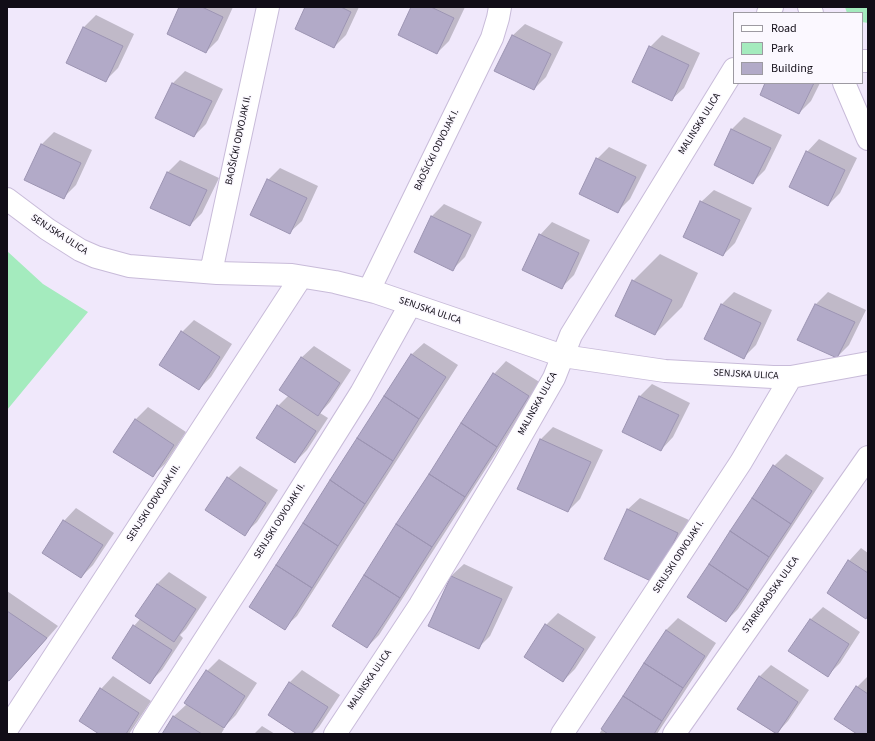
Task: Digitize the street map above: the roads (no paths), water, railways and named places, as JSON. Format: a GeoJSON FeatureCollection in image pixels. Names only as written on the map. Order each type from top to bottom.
{"type":"FeatureCollection","features":[{"type":"Feature","properties":{"kind":"street","name":"BAOŠIĆKI ODVOJAK II."},"geometry":{"type":"LineString","coordinates":[[211,272],[268,7]]}},
{"type":"Feature","properties":{"kind":"street","name":"BAOŠIĆKI ODVOJAK I."},"geometry":{"type":"LineString","coordinates":[[369,290],[492,38],[500,7]]}},
{"type":"Feature","properties":{"kind":"street","name":"MALINSKA ULICA"},"geometry":{"type":"LineString","coordinates":[[334,734],[432,586],[554,378],[575,328],[733,71]]}},
{"type":"Feature","properties":{"kind":"street"},"geometry":{"type":"LineString","coordinates":[[844,84],[868,139]]}},
{"type":"Feature","properties":{"kind":"street","name":"SENJSKA ULICA"},"geometry":{"type":"LineString","coordinates":[[7,199],[47,229],[80,250],[96,257],[129,266],[211,272],[292,275],[335,282],[369,290],[563,356],[664,371],[773,377],[791,377],[868,363]]}},
{"type":"Feature","properties":{"kind":"street","name":"SENJSKI ODVOJAK III."},"geometry":{"type":"LineString","coordinates":[[7,729],[301,277]]}},
{"type":"Feature","properties":{"kind":"street","name":"SENJSKI ODVOJAK II."},"geometry":{"type":"LineString","coordinates":[[144,734],[253,565],[360,393],[410,304]]}},
{"type":"Feature","properties":{"kind":"street","name":"SENJSKI ODVOJAK I."},"geometry":{"type":"LineString","coordinates":[[562,734],[741,462],[791,377]]}},
{"type":"Feature","properties":{"kind":"street","name":"STARIGRADSKA ULICA"},"geometry":{"type":"LineString","coordinates":[[674,734],[868,457]]}}]}
